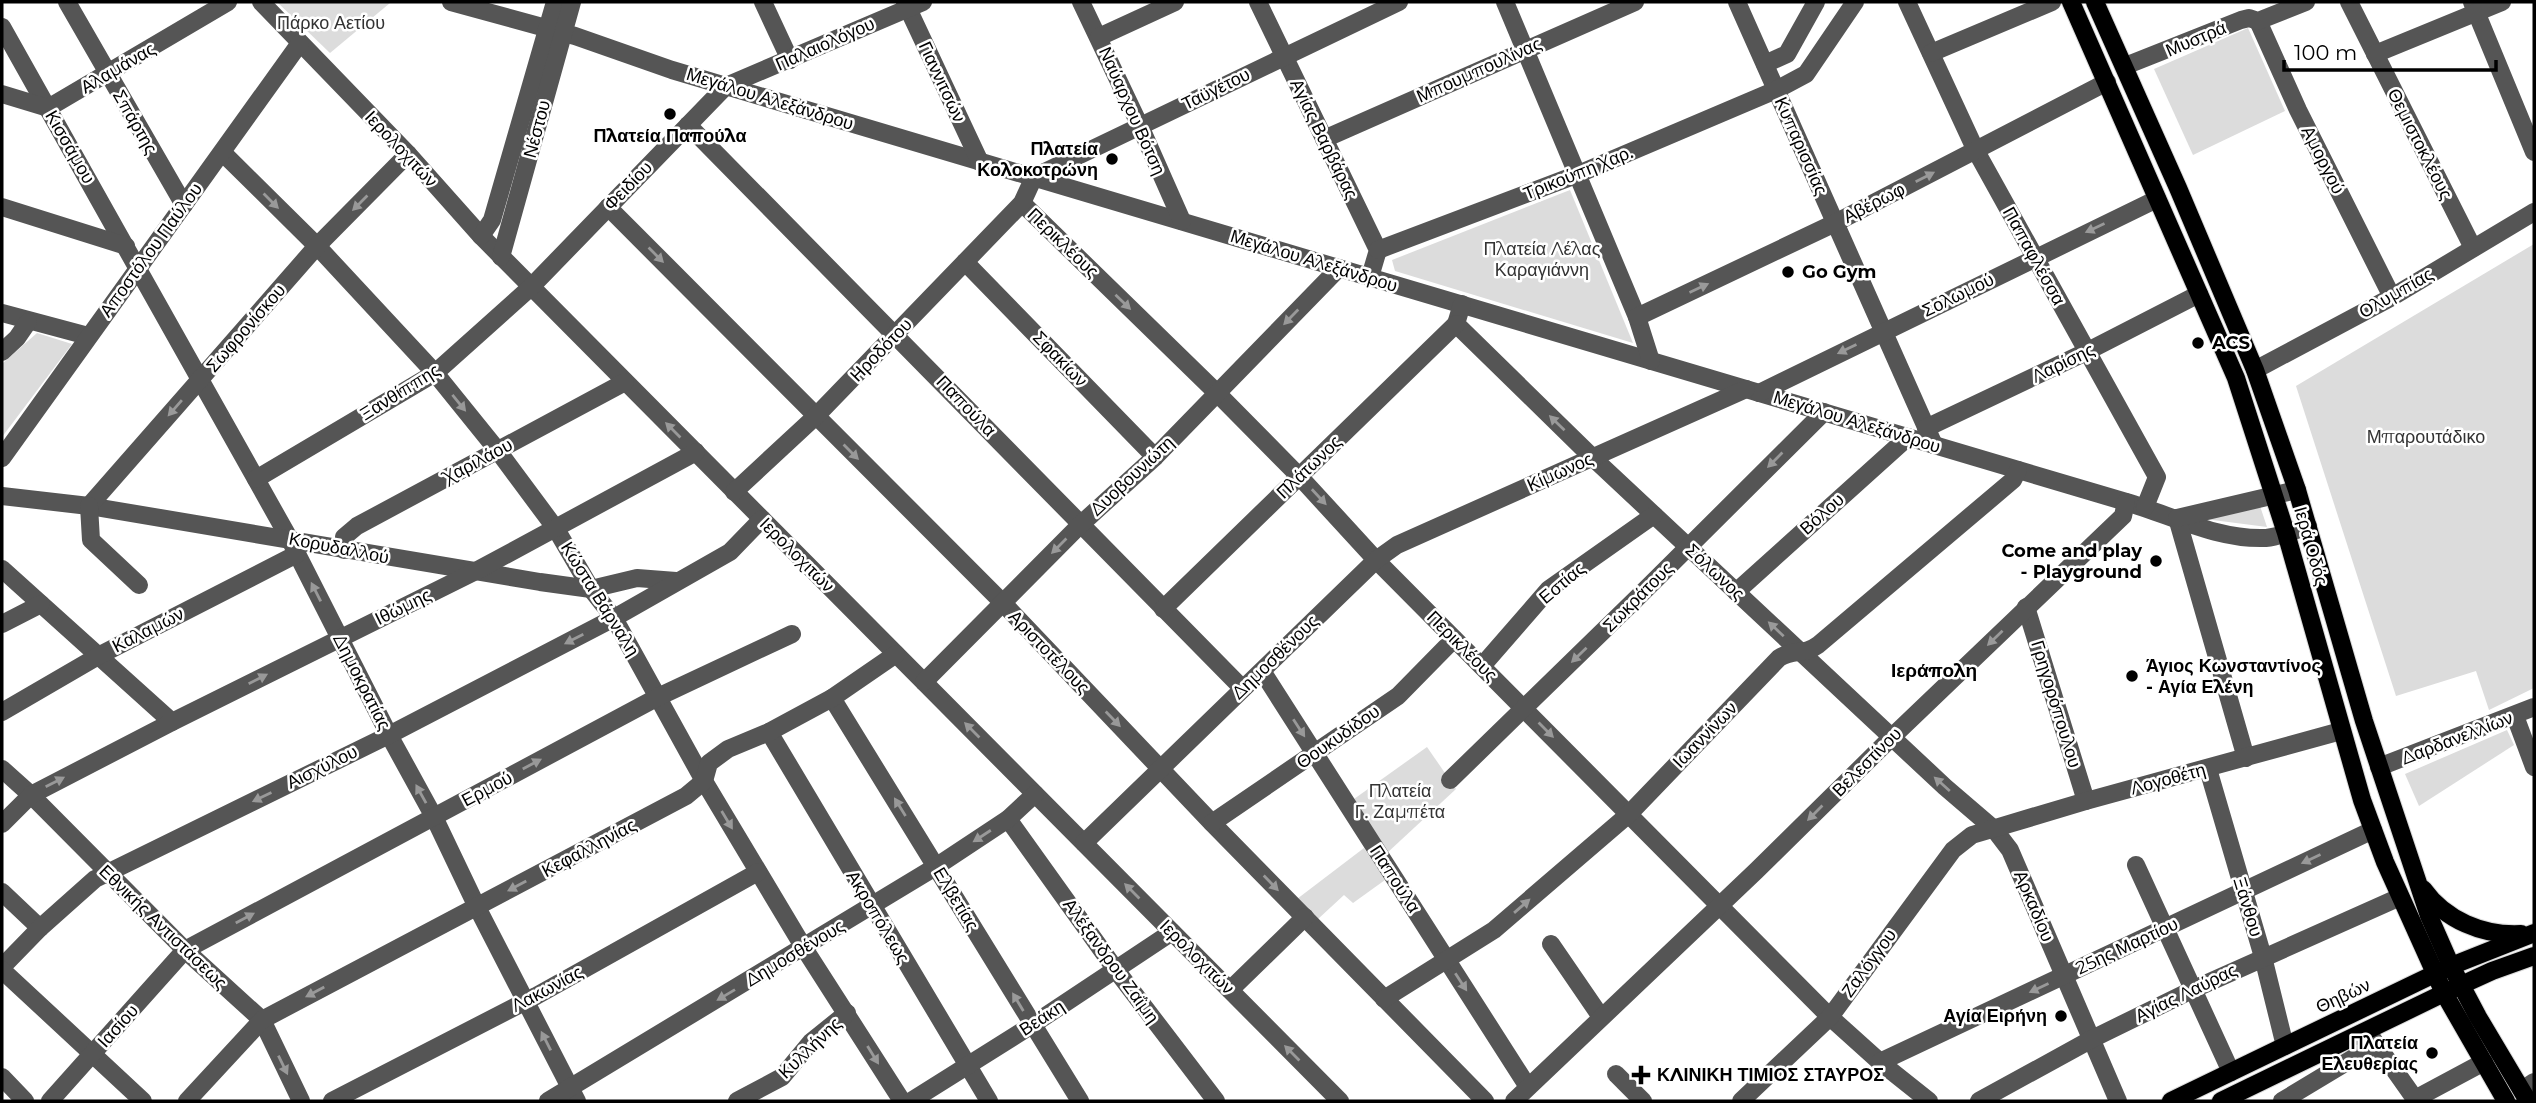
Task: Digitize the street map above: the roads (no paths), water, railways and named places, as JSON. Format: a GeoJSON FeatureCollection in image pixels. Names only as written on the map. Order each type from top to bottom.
{"type":"FeatureCollection","features":[{"type":"Feature","properties":{"kind":"main road","name":"Ιερά Οδός"},"geometry":{"type":"LineString","coordinates":[[2071,2],[2236,378],[2286,533],[2373,830],[2434,974],[2505,1101]]}},
{"type":"Feature","properties":{"kind":"main road","name":"Ιερά Οδός"},"geometry":{"type":"LineString","coordinates":[[2095,2],[2255,370],[2297,489],[2379,767],[2429,916],[2477,1017],[2528,1091]]}},
{"type":"Feature","properties":{"kind":"main road"},"geometry":{"type":"LineString","coordinates":[[2419,883],[2437,904],[2473,927],[2508,934],[2534,932]]}},
{"type":"Feature","properties":{"kind":"main road","name":"Θηβών"},"geometry":{"type":"LineString","coordinates":[[2171,1101],[2451,966],[2534,932]]}},
{"type":"Feature","properties":{"kind":"main road"},"geometry":{"type":"LineString","coordinates":[[2221,1101],[2242,1097],[2371,1038],[2444,993],[2534,956]]}},
{"type":"Feature","properties":{"kind":"street","name":"Σπάρτης"},"geometry":{"type":"LineString","coordinates":[[67,2],[184,205]]}},
{"type":"Feature","properties":{"kind":"street","name":"Αλαμάνας"},"geometry":{"type":"LineString","coordinates":[[48,108],[228,2]]}},
{"type":"Feature","properties":{"kind":"street","name":"Ιερολοχιτών"},"geometry":{"type":"LineString","coordinates":[[261,2],[408,154],[501,257],[1340,1101]]}},
{"type":"Feature","properties":{"kind":"street","name":"Μεγάλου Αλεξάνδρου"},"geometry":{"type":"LineString","coordinates":[[451,2],[556,30],[672,70],[1908,437],[1930,436],[2018,470],[2145,507],[2202,529],[2267,538],[2308,526]]}},
{"type":"Feature","properties":{"kind":"street","name":"Νέστου"},"geometry":{"type":"LineString","coordinates":[[501,257],[556,30],[555,2]]}},
{"type":"Feature","properties":{"kind":"street","name":"Νέστου"},"geometry":{"type":"LineString","coordinates":[[481,236],[492,220],[556,30],[572,2]]}},
{"type":"Feature","properties":{"kind":"street"},"geometry":{"type":"LineString","coordinates":[[763,2],[790,60]]}},
{"type":"Feature","properties":{"kind":"street","name":"Ναύαρχου Βότση"},"geometry":{"type":"LineString","coordinates":[[1081,2],[1182,221]]}},
{"type":"Feature","properties":{"kind":"street"},"geometry":{"type":"LineString","coordinates":[[1099,37],[1175,2]]}},
{"type":"Feature","properties":{"kind":"street","name":"Αγίας Βαρβάρας"},"geometry":{"type":"LineString","coordinates":[[1258,2],[1378,250]]}},
{"type":"Feature","properties":{"kind":"street","name":"Ταϋγέτου"},"geometry":{"type":"LineString","coordinates":[[1034,177],[1399,2]]}},
{"type":"Feature","properties":{"kind":"street"},"geometry":{"type":"LineString","coordinates":[[1505,2],[1637,317],[1651,361]]}},
{"type":"Feature","properties":{"kind":"street","name":"Μπουμπουλίνας"},"geometry":{"type":"LineString","coordinates":[[1324,139],[1634,2]]}},
{"type":"Feature","properties":{"kind":"street","name":"Κυπαρισσίας"},"geometry":{"type":"LineString","coordinates":[[1737,2],[1930,436]]}},
{"type":"Feature","properties":{"kind":"street"},"geometry":{"type":"LineString","coordinates":[[1765,64],[1787,54],[1816,2]]}},
{"type":"Feature","properties":{"kind":"street","name":"Τρικούπη Χαρ."},"geometry":{"type":"LineString","coordinates":[[1378,250],[1576,175],[1806,75],[1855,2]]}},
{"type":"Feature","properties":{"kind":"street","name":"Παπαφλέσσα"},"geometry":{"type":"LineString","coordinates":[[1907,2],[1976,151],[2157,478],[2145,507]]}},
{"type":"Feature","properties":{"kind":"street"},"geometry":{"type":"LineString","coordinates":[[1931,54],[2052,2]]}},
{"type":"Feature","properties":{"kind":"street","name":"Μυστρά"},"geometry":{"type":"LineString","coordinates":[[2125,66],[2241,20],[2249,18],[2258,21],[2306,2]]}},
{"type":"Feature","properties":{"kind":"street","name":"Θεμιστοκλέους"},"geometry":{"type":"LineString","coordinates":[[2348,2],[2473,248]]}},
{"type":"Feature","properties":{"kind":"street"},"geometry":{"type":"LineString","coordinates":[[2375,54],[2474,7],[2502,2]]}},
{"type":"Feature","properties":{"kind":"street","name":"Παλαιολόγου"},"geometry":{"type":"LineString","coordinates":[[726,86],[912,4]]}},
{"type":"Feature","properties":{"kind":"street","name":"Γιαννιτσών"},"geometry":{"type":"LineString","coordinates":[[912,4],[981,162]]}},
{"type":"Feature","properties":{"kind":"street"},"geometry":{"type":"LineString","coordinates":[[2474,7],[2534,152]]}},
{"type":"Feature","properties":{"kind":"street","name":"Αμοργού"},"geometry":{"type":"LineString","coordinates":[[2258,21],[2298,110],[2392,297]]}},
{"type":"Feature","properties":{"kind":"street","name":"Κισσάμου"},"geometry":{"type":"LineString","coordinates":[[2,27],[138,267]]}},
{"type":"Feature","properties":{"kind":"street","name":"Αποστόλου Παύλου"},"geometry":{"type":"LineString","coordinates":[[2,458],[300,43]]}},
{"type":"Feature","properties":{"kind":"street","name":"Αβέρωφ"},"geometry":{"type":"LineString","coordinates":[[1637,317],[1835,223],[2107,82]]}},
{"type":"Feature","properties":{"kind":"street","name":"Φειδίου"},"geometry":{"type":"LineString","coordinates":[[531,286],[726,86]]}},
{"type":"Feature","properties":{"kind":"street"},"geometry":{"type":"LineString","coordinates":[[2,94],[48,108]]}},
{"type":"Feature","properties":{"kind":"street","name":"Παπούλα"},"geometry":{"type":"LineString","coordinates":[[688,125],[1242,688]]}},
{"type":"Feature","properties":{"kind":"street","name":"Κώστα Βάρναλη"},"geometry":{"type":"LineString","coordinates":[[223,153],[317,246],[435,373],[556,529],[591,589],[614,618],[758,872],[902,1101]]}},
{"type":"Feature","properties":{"kind":"street","name":"Σωφρονίσκου"},"geometry":{"type":"LineString","coordinates":[[89,506],[317,246],[408,154]]}},
{"type":"Feature","properties":{"kind":"street","name":"Περικλέους"},"geometry":{"type":"LineString","coordinates":[[1034,177],[1022,203],[1217,393],[1299,476],[1376,560],[1829,1017],[1928,1101]]}},
{"type":"Feature","properties":{"kind":"street","name":"Σολωμού"},"geometry":{"type":"LineString","coordinates":[[1753,391],[2157,199]]}},
{"type":"Feature","properties":{"kind":"street","name":"Ηροδότου"},"geometry":{"type":"LineString","coordinates":[[734,492],[816,416],[1022,203]]}},
{"type":"Feature","properties":{"kind":"street"},"geometry":{"type":"LineString","coordinates":[[2,207],[126,246]]}},
{"type":"Feature","properties":{"kind":"street","name":"Αριστοτέλους"},"geometry":{"type":"LineString","coordinates":[[608,207],[1002,602],[1212,823],[1485,1101]]}},
{"type":"Feature","properties":{"kind":"street","name":"Ολυμπίας"},"geometry":{"type":"LineString","coordinates":[[2255,370],[2392,297],[2534,212]]}},
{"type":"Feature","properties":{"kind":"street"},"geometry":{"type":"LineString","coordinates":[[1370,277],[1378,250]]}},
{"type":"Feature","properties":{"kind":"street","name":"Σφακίων"},"geometry":{"type":"LineString","coordinates":[[965,262],[1155,457]]}},
{"type":"Feature","properties":{"kind":"street","name":"Δημοκρατίας"},"geometry":{"type":"LineString","coordinates":[[138,267],[293,546],[574,1095]]}},
{"type":"Feature","properties":{"kind":"street","name":"Δυοβουνιώτη"},"geometry":{"type":"LineString","coordinates":[[924,682],[1080,525],[1155,457],[1339,268]]}},
{"type":"Feature","properties":{"kind":"street","name":"Ξανθίππης"},"geometry":{"type":"LineString","coordinates":[[256,479],[435,373],[531,286]]}},
{"type":"Feature","properties":{"kind":"street","name":"Λαρίσης"},"geometry":{"type":"LineString","coordinates":[[1930,436],[2199,294]]}},
{"type":"Feature","properties":{"kind":"street"},"geometry":{"type":"LineString","coordinates":[[1456,324],[1462,304]]}},
{"type":"Feature","properties":{"kind":"street"},"geometry":{"type":"LineString","coordinates":[[2,313],[88,336]]}},
{"type":"Feature","properties":{"kind":"street"},"geometry":{"type":"LineString","coordinates":[[2,352],[17,338],[28,321]]}},
{"type":"Feature","properties":{"kind":"street","name":"Σόλωνος"},"geometry":{"type":"LineString","coordinates":[[1456,324],[1592,457],[1945,787],[1994,829]]}},
{"type":"Feature","properties":{"kind":"street","name":"Πλάτωνος"},"geometry":{"type":"LineString","coordinates":[[1163,609],[1456,324]]}},
{"type":"Feature","properties":{"kind":"street","name":"Χαριλάου"},"geometry":{"type":"LineString","coordinates":[[344,550],[344,537],[357,526],[625,382]]}},
{"type":"Feature","properties":{"kind":"street","name":"Κίμωνος"},"geometry":{"type":"LineString","coordinates":[[1376,560],[1398,545],[1592,457],[1753,391]]}},
{"type":"Feature","properties":{"kind":"street","name":"Σωκράτους"},"geometry":{"type":"LineString","coordinates":[[1450,780],[1824,412]]}},
{"type":"Feature","properties":{"kind":"street","name":"Βόλου"},"geometry":{"type":"LineString","coordinates":[[1737,592],[1908,437]]}},
{"type":"Feature","properties":{"kind":"street","name":"Ιθώμης"},"geometry":{"type":"LineString","coordinates":[[2,824],[31,795],[476,571],[696,452]]}},
{"type":"Feature","properties":{"kind":"street","name":"Ιωαννίνων"},"geometry":{"type":"LineString","coordinates":[[1384,999],[1494,930],[1629,814],[1779,658],[1789,652],[1811,650],[1818,645],[2013,480],[2018,470]]}},
{"type":"Feature","properties":{"kind":"street"},"geometry":{"type":"LineString","coordinates":[[2246,758],[2177,518],[2297,489]]}},
{"type":"Feature","properties":{"kind":"street","name":"Κορυδαλλού"},"geometry":{"type":"LineString","coordinates":[[2,496],[89,506],[293,546],[344,550],[591,589],[637,578],[676,581]]}},
{"type":"Feature","properties":{"kind":"street","name":"Βελεστίνου"},"geometry":{"type":"LineString","coordinates":[[1514,1101],[1756,872],[2026,607],[2123,516],[2126,502]]}},
{"type":"Feature","properties":{"kind":"street"},"geometry":{"type":"LineString","coordinates":[[89,506],[91,540],[139,585]]}},
{"type":"Feature","properties":{"kind":"street","name":"Εστίας"},"geometry":{"type":"LineString","coordinates":[[1482,666],[1549,589],[1654,515]]}},
{"type":"Feature","properties":{"kind":"street","name":"Αισχύλου"},"geometry":{"type":"LineString","coordinates":[[2,968],[40,928],[95,879],[389,735],[614,618],[730,552],[762,519]]}},
{"type":"Feature","properties":{"kind":"street","name":"Καλαμών"},"geometry":{"type":"LineString","coordinates":[[2,712],[293,546]]}},
{"type":"Feature","properties":{"kind":"street","name":"Δημοσθένους"},"geometry":{"type":"LineString","coordinates":[[1084,843],[1376,560]]}},
{"type":"Feature","properties":{"kind":"street"},"geometry":{"type":"LineString","coordinates":[[2,569],[172,722]]}},
{"type":"Feature","properties":{"kind":"street"},"geometry":{"type":"LineString","coordinates":[[2,624],[41,604]]}},
{"type":"Feature","properties":{"kind":"street","name":"Γρηγορόπουλου"},"geometry":{"type":"LineString","coordinates":[[2026,607],[2086,801]]}},
{"type":"Feature","properties":{"kind":"street","name":"Ερμού"},"geometry":{"type":"LineString","coordinates":[[185,950],[657,697],[792,634]]}},
{"type":"Feature","properties":{"kind":"street","name":"Θουκυδίδου"},"geometry":{"type":"LineString","coordinates":[[1212,823],[1398,695],[1454,639]]}},
{"type":"Feature","properties":{"kind":"street","name":"Κεφαλληνίας"},"geometry":{"type":"LineString","coordinates":[[187,1101],[262,1020],[687,796],[704,781],[709,763],[728,749],[769,732],[832,698],[896,654]]}},
{"type":"Feature","properties":{"kind":"street","name":"Παπούλα"},"geometry":{"type":"LineString","coordinates":[[1262,671],[1528,1087]]}},
{"type":"Feature","properties":{"kind":"street","name":"Ελβετίας"},"geometry":{"type":"LineString","coordinates":[[832,698],[1080,1101]]}},
{"type":"Feature","properties":{"kind":"street","name":"Δαρδανελλίων"},"geometry":{"type":"LineString","coordinates":[[2379,767],[2534,707]]}},
{"type":"Feature","properties":{"kind":"street"},"geometry":{"type":"LineString","coordinates":[[2515,716],[2534,767]]}},
{"type":"Feature","properties":{"kind":"street","name":"Λογοθέτη"},"geometry":{"type":"LineString","coordinates":[[1994,829],[2342,731]]}},
{"type":"Feature","properties":{"kind":"street","name":"Ακροπόλεως"},"geometry":{"type":"LineString","coordinates":[[769,732],[989,1101]]}},
{"type":"Feature","properties":{"kind":"street","name":"Εθνικής Αντιστάσεως"},"geometry":{"type":"LineString","coordinates":[[2,769],[185,950],[262,1020],[301,1101]]}},
{"type":"Feature","properties":{"kind":"street","name":"Ξάνθου"},"geometry":{"type":"LineString","coordinates":[[2208,769],[2286,1046]]}},
{"type":"Feature","properties":{"kind":"street","name":"Δημοσθένους"},"geometry":{"type":"LineString","coordinates":[[548,1101],[574,1095],[937,866],[1008,819],[1035,794]]}},
{"type":"Feature","properties":{"kind":"street","name":"Αλέξανδρου Ζαΐμη"},"geometry":{"type":"LineString","coordinates":[[1008,819],[1116,970],[1216,1101]]}},
{"type":"Feature","properties":{"kind":"street","name":"Αρκαδίου"},"geometry":{"type":"LineString","coordinates":[[1994,829],[2010,850],[2118,1101]]}},
{"type":"Feature","properties":{"kind":"street","name":"Ζαλόγγου"},"geometry":{"type":"LineString","coordinates":[[1741,1101],[1829,1017],[1953,850],[1972,835],[1994,829]]}},
{"type":"Feature","properties":{"kind":"street","name":"25ης Μαρτίου"},"geometry":{"type":"LineString","coordinates":[[1880,1062],[2373,830]]}},
{"type":"Feature","properties":{"kind":"street"},"geometry":{"type":"LineString","coordinates":[[2136,865],[2231,1072]]}},
{"type":"Feature","properties":{"kind":"street","name":"Λακωνίας"},"geometry":{"type":"LineString","coordinates":[[332,1101],[526,1001],[758,872]]}},
{"type":"Feature","properties":{"kind":"street"},"geometry":{"type":"LineString","coordinates":[[2,892],[40,928]]}},
{"type":"Feature","properties":{"kind":"street","name":"Αγίας Λαύρας"},"geometry":{"type":"LineString","coordinates":[[1979,1101],[2092,1039],[2194,989],[2400,897]]}},
{"type":"Feature","properties":{"kind":"street"},"geometry":{"type":"LineString","coordinates":[[1230,990],[1305,917]]}},
{"type":"Feature","properties":{"kind":"street","name":"Βεάκη"},"geometry":{"type":"LineString","coordinates":[[911,1101],[1172,932]]}},
{"type":"Feature","properties":{"kind":"street"},"geometry":{"type":"LineString","coordinates":[[1551,944],[1601,1017]]}},
{"type":"Feature","properties":{"kind":"street","name":"Ιασίου"},"geometry":{"type":"LineString","coordinates":[[50,1101],[185,950]]}},
{"type":"Feature","properties":{"kind":"street"},"geometry":{"type":"LineString","coordinates":[[2,968],[144,1101]]}},
{"type":"Feature","properties":{"kind":"street","name":"Κυλλήνης"},"geometry":{"type":"LineString","coordinates":[[737,1101],[782,1077],[811,1042],[846,1013]]}},
{"type":"Feature","properties":{"kind":"street"},"geometry":{"type":"LineString","coordinates":[[2282,1101],[2371,1038],[2415,1098],[2484,1062]]}},
{"type":"Feature","properties":{"kind":"street"},"geometry":{"type":"LineString","coordinates":[[1616,1074],[1643,1101]]}},
{"type":"Feature","properties":{"kind":"street"},"geometry":{"type":"LineString","coordinates":[[2,1077],[25,1101]]}},
{"type":"Feature","properties":{"kind":"place","name":"Πλατεία Παπούλα"},"geometry":{"type":"Point","coordinates":[670,114]}},
{"type":"Feature","properties":{"kind":"place","name":"Πλατεία Κολοκοτρώνη"},"geometry":{"type":"Point","coordinates":[1112,159]}},
{"type":"Feature","properties":{"kind":"place","name":"Go Gym"},"geometry":{"type":"Point","coordinates":[1788,272]}},
{"type":"Feature","properties":{"kind":"place","name":"ACS"},"geometry":{"type":"Point","coordinates":[2198,343]}},
{"type":"Feature","properties":{"kind":"place","name":"Come and play - Playground"},"geometry":{"type":"Point","coordinates":[2156,561]}},
{"type":"Feature","properties":{"kind":"place","name":"Άγιος Κωνσταντίνος - Αγία Ελένη"},"geometry":{"type":"Point","coordinates":[2132,676]}},
{"type":"Feature","properties":{"kind":"place","name":"Αγία Ειρήνη"},"geometry":{"type":"Point","coordinates":[2061,1016]}},
{"type":"Feature","properties":{"kind":"place","name":"Πλατεία Ελευθερίας"},"geometry":{"type":"Point","coordinates":[2432,1053]}},
{"type":"Feature","properties":{"kind":"place","name":"ΚΛΙΝΙΚΗ ΤΙΜΙΟΣ ΣΤΑΥΡΟΣ"},"geometry":{"type":"Point","coordinates":[1641,1075]}},
{"type":"Feature","properties":{"kind":"district","name":"Ιεράπολη"},"geometry":{"type":"Point","coordinates":[1934,670]}},
{"type":"Feature","properties":{"kind":"park label","name":"Πάρκο Αετίου"},"geometry":{"type":"Point","coordinates":[331,23]}},
{"type":"Feature","properties":{"kind":"park label","name":"Πλατεία Λέλας Καραγιάννη"},"geometry":{"type":"Point","coordinates":[1542,259]}},
{"type":"Feature","properties":{"kind":"park label","name":"Μπαρουτάδικο"},"geometry":{"type":"Point","coordinates":[2426,437]}},
{"type":"Feature","properties":{"kind":"park label","name":"Πλατεία Γ. Ζαμπέτα"},"geometry":{"type":"Point","coordinates":[1400,801]}}]}
